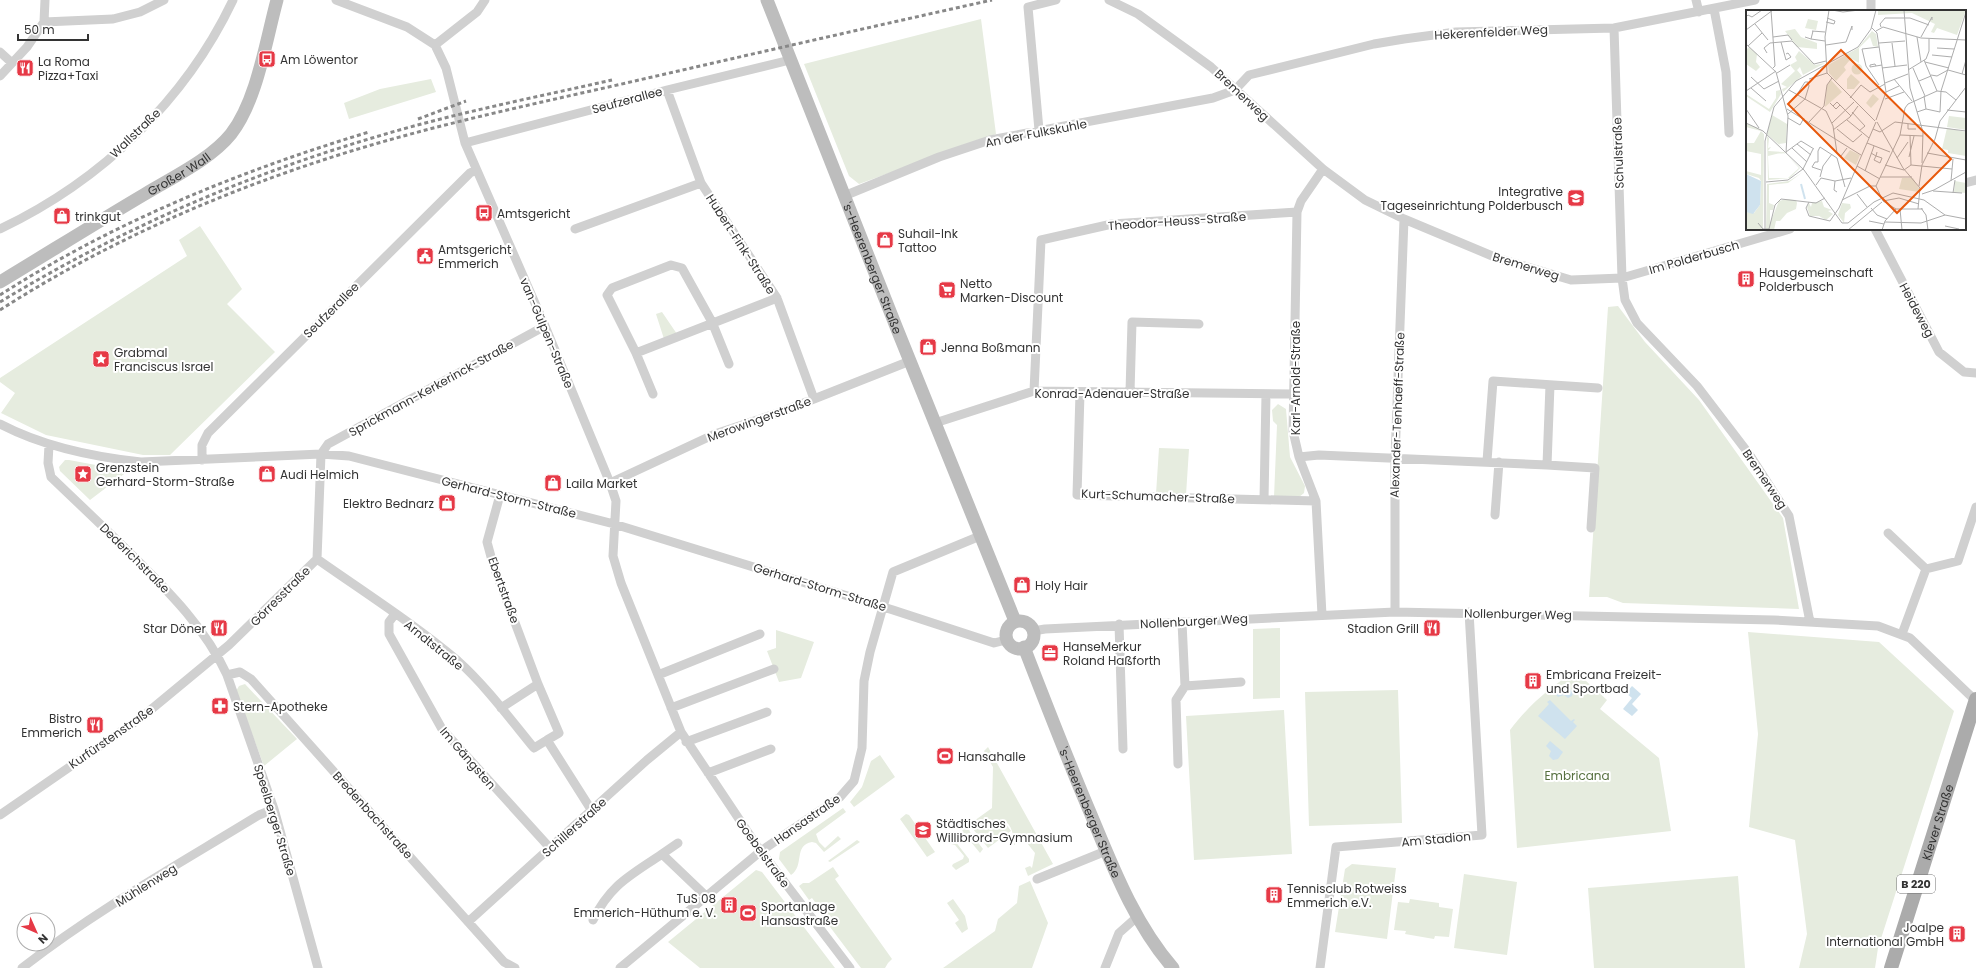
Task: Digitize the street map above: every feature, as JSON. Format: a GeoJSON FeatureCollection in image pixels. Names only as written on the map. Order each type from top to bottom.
{"type":"FeatureCollection","features":[{"type":"Feature","properties":{"kind":"main road","name":"Klever Straße"},"geometry":{"type":"LineString","coordinates":[[1891,968],[1929,842],[1971,732],[1976,700]]}},
{"type":"Feature","properties":{"kind":"street"},"geometry":{"type":"LineString","coordinates":[[0,76],[36,36],[44,22],[45,0]]}},
{"type":"Feature","properties":{"kind":"street"},"geometry":{"type":"LineString","coordinates":[[44,22],[112,20],[140,12],[164,0]]}},
{"type":"Feature","properties":{"kind":"street","name":"Wallstraße"},"geometry":{"type":"LineString","coordinates":[[0,230],[72,188],[102,165],[135,136],[164,106],[189,75],[207,50],[233,0]]}},
{"type":"Feature","properties":{"kind":"street","name":"Großer Wall"},"geometry":{"type":"LineString","coordinates":[[0,282],[210,154],[232,133],[246,110],[277,0]]}},
{"type":"Feature","properties":{"kind":"street"},"geometry":{"type":"LineString","coordinates":[[336,0],[407,27],[435,45],[477,12],[485,0]]}},
{"type":"Feature","properties":{"kind":"street","name":"'s-Heerenberger Straße"},"geometry":{"type":"LineString","coordinates":[[767,0],[1015,621]]}},
{"type":"Feature","properties":{"kind":"street"},"geometry":{"type":"LineString","coordinates":[[1039,130],[1028,7],[1056,0]]}},
{"type":"Feature","properties":{"kind":"street","name":"Bremerweg"},"geometry":{"type":"LineString","coordinates":[[1109,0],[1138,14],[1212,67],[1235,90],[1323,169],[1365,200],[1404,219],[1497,258],[1571,280],[1622,278],[1625,300],[1637,323],[1697,386],[1749,454],[1789,516],[1810,622]]}},
{"type":"Feature","properties":{"kind":"street"},"geometry":{"type":"LineString","coordinates":[[1696,0],[1699,12]]}},
{"type":"Feature","properties":{"kind":"street","name":"Hekerenfelder Weg"},"geometry":{"type":"LineString","coordinates":[[1235,90],[1250,75],[1374,44],[1456,32],[1614,28],[1755,0]]}},
{"type":"Feature","properties":{"kind":"street"},"geometry":{"type":"LineString","coordinates":[[1714,9],[1726,72],[1729,133]]}},
{"type":"Feature","properties":{"kind":"street","name":"Schulstraße"},"geometry":{"type":"LineString","coordinates":[[1614,28],[1622,278]]}},
{"type":"Feature","properties":{"kind":"street","name":"van-Gülpen-Straße"},"geometry":{"type":"LineString","coordinates":[[435,45],[446,68],[465,143],[545,326],[610,483],[616,501],[614,524]]}},
{"type":"Feature","properties":{"kind":"street"},"geometry":{"type":"LineString","coordinates":[[0,52],[12,63]]}},
{"type":"Feature","properties":{"kind":"street","name":"Seufzerallee"},"geometry":{"type":"LineString","coordinates":[[465,143],[667,90],[790,60]]}},
{"type":"Feature","properties":{"kind":"street","name":"Hubert-Fink-Straße"},"geometry":{"type":"LineString","coordinates":[[667,90],[701,183],[777,298],[814,399]]}},
{"type":"Feature","properties":{"kind":"street","name":"An der Fulkskuhle"},"geometry":{"type":"LineString","coordinates":[[844,196],[939,158],[990,140],[1213,98],[1235,90]]}},
{"type":"Feature","properties":{"kind":"street","name":"Karl-Arnold-Straße"},"geometry":{"type":"LineString","coordinates":[[1322,615],[1316,501],[1299,457],[1293,431],[1297,212],[1301,201],[1323,169]]}},
{"type":"Feature","properties":{"kind":"street","name":"Seufzerallee"},"geometry":{"type":"LineString","coordinates":[[202,460],[202,445],[208,433],[422,218],[470,173],[476,170]]}},
{"type":"Feature","properties":{"kind":"street"},"geometry":{"type":"LineString","coordinates":[[1966,183],[1976,180]]}},
{"type":"Feature","properties":{"kind":"street"},"geometry":{"type":"LineString","coordinates":[[575,229],[701,183]]}},
{"type":"Feature","properties":{"kind":"street","name":"Theodor-Heuss-Straße"},"geometry":{"type":"LineString","coordinates":[[1034,391],[1041,240],[1112,224],[1297,212]]}},
{"type":"Feature","properties":{"kind":"street","name":"Alexander-Tenhaeff-Straße"},"geometry":{"type":"LineString","coordinates":[[1395,612],[1395,458],[1404,219]]}},
{"type":"Feature","properties":{"kind":"street","name":"Im Polderbusch"},"geometry":{"type":"LineString","coordinates":[[1622,278],[1787,230]]}},
{"type":"Feature","properties":{"kind":"street","name":"Heideweg"},"geometry":{"type":"LineString","coordinates":[[1876,230],[1939,352],[1964,372],[1976,373]]}},
{"type":"Feature","properties":{"kind":"street"},"geometry":{"type":"LineString","coordinates":[[653,394],[636,354],[607,295],[612,288],[671,265],[682,268],[712,322],[729,364]]}},
{"type":"Feature","properties":{"kind":"street"},"geometry":{"type":"LineString","coordinates":[[636,354],[712,322],[777,298]]}},
{"type":"Feature","properties":{"kind":"street"},"geometry":{"type":"LineString","coordinates":[[1130,392],[1132,322],[1200,324]]}},
{"type":"Feature","properties":{"kind":"street","name":"Sprickmann-Kerkerinck-Straße"},"geometry":{"type":"LineString","coordinates":[[321,454],[328,444],[545,326]]}},
{"type":"Feature","properties":{"kind":"street","name":"Merowingerstraße"},"geometry":{"type":"LineString","coordinates":[[610,483],[715,434],[781,412],[910,361]]}},
{"type":"Feature","properties":{"kind":"street"},"geometry":{"type":"LineString","coordinates":[[1488,461],[1493,381],[1598,388]]}},
{"type":"Feature","properties":{"kind":"street"},"geometry":{"type":"LineString","coordinates":[[1547,465],[1550,385]]}},
{"type":"Feature","properties":{"kind":"street","name":"Konrad-Adenauer-Straße"},"geometry":{"type":"LineString","coordinates":[[935,423],[1034,391],[1080,393],[1130,392],[1294,394]]}},
{"type":"Feature","properties":{"kind":"street","name":"Kurt-Schumacher-Straße"},"geometry":{"type":"LineString","coordinates":[[1080,393],[1077,495],[1316,501]]}},
{"type":"Feature","properties":{"kind":"street"},"geometry":{"type":"LineString","coordinates":[[1264,500],[1266,394]]}},
{"type":"Feature","properties":{"kind":"street","name":"Gerhard-Storm-Straße"},"geometry":{"type":"LineString","coordinates":[[0,424],[20,435],[49,445],[114,460],[142,462],[321,454],[349,456],[614,524],[883,606],[994,643],[1006,640]]}},
{"type":"Feature","properties":{"kind":"street","name":"Dederichstraße"},"geometry":{"type":"LineString","coordinates":[[49,445],[48,463],[51,477],[149,572],[190,617],[208,639],[227,675]]}},
{"type":"Feature","properties":{"kind":"street","name":"Görresstraße"},"geometry":{"type":"LineString","coordinates":[[217,654],[230,645],[318,559],[321,454]]}},
{"type":"Feature","properties":{"kind":"street"},"geometry":{"type":"LineString","coordinates":[[1299,457],[1319,455],[1488,461],[1595,468],[1591,528]]}},
{"type":"Feature","properties":{"kind":"street"},"geometry":{"type":"LineString","coordinates":[[1495,515],[1499,462]]}},
{"type":"Feature","properties":{"kind":"street","name":"Ebertstraße"},"geometry":{"type":"LineString","coordinates":[[500,495],[487,542],[493,564],[538,684],[559,733],[547,740]]}},
{"type":"Feature","properties":{"kind":"street"},"geometry":{"type":"LineString","coordinates":[[1926,569],[1958,561],[1976,507]]}},
{"type":"Feature","properties":{"kind":"street","name":"Goebelstraße"},"geometry":{"type":"LineString","coordinates":[[614,524],[613,556],[619,576],[686,742],[761,851],[850,968]]}},
{"type":"Feature","properties":{"kind":"street"},"geometry":{"type":"LineString","coordinates":[[1888,533],[1926,569]]}},
{"type":"Feature","properties":{"kind":"street"},"geometry":{"type":"LineString","coordinates":[[883,606],[893,572],[980,536]]}},
{"type":"Feature","properties":{"kind":"street","name":"Arndtstraße"},"geometry":{"type":"LineString","coordinates":[[318,559],[395,614],[458,662],[501,708],[534,748],[547,740]]}},
{"type":"Feature","properties":{"kind":"street"},"geometry":{"type":"LineString","coordinates":[[1902,634],[1926,569]]}},
{"type":"Feature","properties":{"kind":"street","name":"Hansastraße"},"geometry":{"type":"LineString","coordinates":[[620,968],[761,851],[840,797],[854,781],[862,748],[864,681],[870,652],[883,606]]}},
{"type":"Feature","properties":{"kind":"street","name":"Nollenburger Weg"},"geometry":{"type":"LineString","coordinates":[[1033,632],[1045,629],[1119,624],[1395,612],[1469,612],[1810,622],[1878,626],[1910,638],[1976,700]]}},
{"type":"Feature","properties":{"kind":"street","name":"Am Stadion"},"geometry":{"type":"LineString","coordinates":[[1320,968],[1336,847],[1482,835],[1469,612]]}},
{"type":"Feature","properties":{"kind":"street","name":"Im Gängsten"},"geometry":{"type":"LineString","coordinates":[[395,614],[389,622],[389,634],[442,729],[550,848]]}},
{"type":"Feature","properties":{"kind":"street"},"geometry":{"type":"LineString","coordinates":[[1015,621],[1024,621],[1030,626],[1033,632],[1031,642],[1024,648],[1013,647],[1006,640],[1007,628],[1015,621]]}},
{"type":"Feature","properties":{"kind":"street"},"geometry":{"type":"LineString","coordinates":[[1178,764],[1176,700],[1185,686],[1182,622]]}},
{"type":"Feature","properties":{"kind":"street"},"geometry":{"type":"LineString","coordinates":[[1119,624],[1123,749]]}},
{"type":"Feature","properties":{"kind":"street"},"geometry":{"type":"LineString","coordinates":[[658,675],[760,634]]}},
{"type":"Feature","properties":{"kind":"street","name":"'s-Heerenberger Straße"},"geometry":{"type":"LineString","coordinates":[[1024,648],[1106,851],[1137,917],[1150,939],[1173,968]]}},
{"type":"Feature","properties":{"kind":"street","name":"Kurfürstenstraße"},"geometry":{"type":"LineString","coordinates":[[0,815],[142,717],[217,654]]}},
{"type":"Feature","properties":{"kind":"street"},"geometry":{"type":"LineString","coordinates":[[671,708],[774,668]]}},
{"type":"Feature","properties":{"kind":"street","name":"Bredenbachstraße"},"geometry":{"type":"LineString","coordinates":[[227,675],[240,672],[251,678],[504,962],[515,968]]}},
{"type":"Feature","properties":{"kind":"street","name":"Speelberger Straße"},"geometry":{"type":"LineString","coordinates":[[227,675],[274,809],[318,968]]}},
{"type":"Feature","properties":{"kind":"street"},"geometry":{"type":"LineString","coordinates":[[1185,686],[1241,682]]}},
{"type":"Feature","properties":{"kind":"street"},"geometry":{"type":"LineString","coordinates":[[501,708],[538,684]]}},
{"type":"Feature","properties":{"kind":"street"},"geometry":{"type":"LineString","coordinates":[[686,742],[767,712]]}},
{"type":"Feature","properties":{"kind":"street","name":"Schillerstraße"},"geometry":{"type":"LineString","coordinates":[[468,922],[592,811],[646,760],[681,732]]}},
{"type":"Feature","properties":{"kind":"street"},"geometry":{"type":"LineString","coordinates":[[547,740],[592,811]]}},
{"type":"Feature","properties":{"kind":"street"},"geometry":{"type":"LineString","coordinates":[[708,773],[771,749]]}},
{"type":"Feature","properties":{"kind":"street","name":"Mühlenweg"},"geometry":{"type":"LineString","coordinates":[[22,968],[54,943],[112,905],[259,815],[274,809]]}},
{"type":"Feature","properties":{"kind":"street"},"geometry":{"type":"LineString","coordinates":[[592,920],[602,902],[618,884],[678,843]]}},
{"type":"Feature","properties":{"kind":"street"},"geometry":{"type":"LineString","coordinates":[[1037,879],[1106,851]]}},
{"type":"Feature","properties":{"kind":"street"},"geometry":{"type":"LineString","coordinates":[[662,854],[706,896]]}},
{"type":"Feature","properties":{"kind":"street"},"geometry":{"type":"LineString","coordinates":[[1104,968],[1119,933],[1137,917]]}},
{"type":"Feature","properties":{"kind":"green space"},"geometry":{"type":"Polygon","coordinates":[[[981,19],[996,134],[859,184],[849,176],[804,64],[981,19]]]}},
{"type":"Feature","properties":{"kind":"green space"},"geometry":{"type":"Polygon","coordinates":[[[431,79],[436,92],[349,119],[344,103],[380,89],[431,79]]]}},
{"type":"Feature","properties":{"kind":"green space"},"geometry":{"type":"Polygon","coordinates":[[[200,226],[242,289],[227,304],[275,352],[170,455],[143,455],[46,435],[1,413],[15,393],[0,382],[0,378],[187,256],[179,240],[200,226]]]}},
{"type":"Feature","properties":{"kind":"green space"},"geometry":{"type":"Polygon","coordinates":[[[1618,306],[1645,342],[1699,400],[1783,518],[1799,609],[1623,603],[1607,597],[1589,597],[1608,307],[1618,306]]]}},
{"type":"Feature","properties":{"kind":"green space"},"geometry":{"type":"Polygon","coordinates":[[[662,312],[677,334],[664,339],[656,314],[662,312]]]}},
{"type":"Feature","properties":{"kind":"green space"},"geometry":{"type":"Polygon","coordinates":[[[1278,404],[1286,409],[1290,457],[1305,486],[1304,493],[1299,497],[1274,497],[1277,425],[1273,421],[1272,410],[1278,404]]]}},
{"type":"Feature","properties":{"kind":"green space"},"geometry":{"type":"Polygon","coordinates":[[[1159,448],[1189,449],[1186,495],[1156,494],[1159,448]]]}},
{"type":"Feature","properties":{"kind":"green space"},"geometry":{"type":"Polygon","coordinates":[[[65,460],[128,471],[90,500],[60,471],[59,467],[65,460]]]}},
{"type":"Feature","properties":{"kind":"green space"},"geometry":{"type":"Polygon","coordinates":[[[1280,628],[1280,698],[1253,699],[1253,629],[1280,628]]]}},
{"type":"Feature","properties":{"kind":"green space"},"geometry":{"type":"Polygon","coordinates":[[[776,630],[814,642],[801,678],[779,682],[767,651],[776,648],[776,630]]]}},
{"type":"Feature","properties":{"kind":"green space"},"geometry":{"type":"Polygon","coordinates":[[[1748,632],[1879,642],[1954,711],[1878,948],[1875,968],[1799,968],[1807,934],[1795,840],[1749,827],[1758,734],[1748,632]]]}},
{"type":"Feature","properties":{"kind":"green space","name":"Embricana"},"geometry":{"type":"Polygon","coordinates":[[[1575,671],[1607,700],[1600,709],[1659,758],[1671,831],[1517,848],[1510,730],[1524,713],[1540,698],[1556,684],[1575,671]]]}},
{"type":"Feature","properties":{"kind":"green space"},"geometry":{"type":"Polygon","coordinates":[[[245,684],[297,739],[264,766],[236,691],[239,686],[245,684]]]}},
{"type":"Feature","properties":{"kind":"green space"},"geometry":{"type":"Polygon","coordinates":[[[1398,690],[1402,823],[1309,826],[1305,692],[1398,690]]]}},
{"type":"Feature","properties":{"kind":"green space"},"geometry":{"type":"Polygon","coordinates":[[[1284,710],[1292,854],[1194,860],[1186,716],[1284,710]]]}},
{"type":"Feature","properties":{"kind":"green space"},"geometry":{"type":"Polygon","coordinates":[[[988,747],[1053,864],[1028,876],[1025,868],[1030,866],[1032,868],[1035,853],[1027,843],[1019,842],[1014,845],[1014,838],[1009,824],[1003,820],[1011,831],[988,848],[973,829],[975,827],[974,821],[992,808],[993,767],[984,751],[988,747]]]}},
{"type":"Feature","properties":{"kind":"green space"},"geometry":{"type":"Polygon","coordinates":[[[880,755],[895,777],[854,807],[850,802],[862,787],[871,761],[880,755]]]}},
{"type":"Feature","properties":{"kind":"green space"},"geometry":{"type":"Polygon","coordinates":[[[843,808],[846,812],[816,834],[819,842],[825,848],[838,836],[841,839],[824,852],[816,843],[812,842],[806,844],[801,851],[798,866],[791,875],[779,859],[780,852],[843,808]]]}},
{"type":"Feature","properties":{"kind":"green space"},"geometry":{"type":"Polygon","coordinates":[[[906,814],[909,815],[935,852],[927,857],[900,819],[906,814]]]}},
{"type":"Feature","properties":{"kind":"green space"},"geometry":{"type":"Polygon","coordinates":[[[966,826],[968,826],[970,832],[983,849],[980,853],[962,831],[966,826]]]}},
{"type":"Feature","properties":{"kind":"green space"},"geometry":{"type":"Polygon","coordinates":[[[951,836],[969,859],[969,862],[956,870],[952,866],[953,864],[963,859],[964,856],[955,845],[951,844],[948,840],[951,836]]]}},
{"type":"Feature","properties":{"kind":"green space"},"geometry":{"type":"Polygon","coordinates":[[[857,840],[860,842],[830,862],[828,861],[857,840]]]}},
{"type":"Feature","properties":{"kind":"green space"},"geometry":{"type":"Polygon","coordinates":[[[1352,864],[1396,868],[1387,939],[1335,932],[1345,869],[1352,864]]]}},
{"type":"Feature","properties":{"kind":"green space"},"geometry":{"type":"Polygon","coordinates":[[[833,867],[839,876],[835,879],[892,959],[885,968],[861,968],[818,911],[820,909],[812,898],[809,900],[799,886],[803,883],[809,883],[833,867]]]}},
{"type":"Feature","properties":{"kind":"green space","name":"Sportanlage Hansastraße"},"geometry":{"type":"Polygon","coordinates":[[[756,870],[762,872],[835,968],[700,968],[668,942],[756,870]]]}},
{"type":"Feature","properties":{"kind":"green space"},"geometry":{"type":"Polygon","coordinates":[[[1464,874],[1517,882],[1507,955],[1454,948],[1464,874]]]}},
{"type":"Feature","properties":{"kind":"green space"},"geometry":{"type":"Polygon","coordinates":[[[1738,876],[1745,968],[1594,968],[1588,888],[1738,876]]]}},
{"type":"Feature","properties":{"kind":"green space"},"geometry":{"type":"Polygon","coordinates":[[[1030,881],[1048,923],[1032,968],[943,968],[995,931],[998,919],[1017,903],[1019,886],[1030,881]]]}},
{"type":"Feature","properties":{"kind":"green space"},"geometry":{"type":"Polygon","coordinates":[[[953,899],[965,916],[968,929],[962,933],[955,923],[959,920],[947,903],[953,899]]]}},
{"type":"Feature","properties":{"kind":"green space"},"geometry":{"type":"Polygon","coordinates":[[[1410,899],[1439,903],[1439,907],[1453,909],[1449,937],[1435,936],[1434,939],[1405,934],[1406,931],[1394,930],[1398,902],[1409,903],[1410,899]]]}},
{"type":"Feature","properties":{"kind":"water"},"geometry":{"type":"Polygon","coordinates":[[[1566,683],[1573,693],[1572,696],[1568,698],[1564,695],[1558,697],[1556,695],[1561,690],[1559,688],[1566,683]]]}},
{"type":"Feature","properties":{"kind":"water"},"geometry":{"type":"Polygon","coordinates":[[[1632,686],[1641,694],[1632,704],[1638,710],[1632,716],[1623,709],[1632,698],[1626,693],[1632,686]]]}},
{"type":"Feature","properties":{"kind":"water"},"geometry":{"type":"Polygon","coordinates":[[[1550,700],[1571,721],[1574,719],[1575,720],[1573,722],[1577,726],[1565,739],[1538,716],[1549,704],[1547,702],[1550,700]]]}},
{"type":"Feature","properties":{"kind":"water"},"geometry":{"type":"Polygon","coordinates":[[[1550,741],[1563,752],[1558,759],[1553,760],[1549,756],[1551,751],[1546,746],[1550,741]]]}},
{"type":"Feature","properties":{"kind":"railway"},"geometry":{"type":"LineString","coordinates":[[0,310],[73,267],[150,228],[228,194],[346,153],[422,131],[498,112],[992,0]]}},
{"type":"Feature","properties":{"kind":"railway"},"geometry":{"type":"LineString","coordinates":[[0,302],[44,276],[135,229],[228,188],[275,170],[323,153],[402,129],[612,80]]}},
{"type":"Feature","properties":{"kind":"railway"},"geometry":{"type":"LineString","coordinates":[[418,119],[466,101]]}},
{"type":"Feature","properties":{"kind":"railway"},"geometry":{"type":"LineString","coordinates":[[0,295],[88,244],[179,201],[226,181],[321,147],[369,132]]}},
{"type":"Feature","properties":{"kind":"place","name":"Am Löwentor"},"geometry":{"type":"Point","coordinates":[267,59]}},
{"type":"Feature","properties":{"kind":"place","name":"La Roma Pizza+Taxi"},"geometry":{"type":"Point","coordinates":[25,68]}},
{"type":"Feature","properties":{"kind":"place","name":"Integrative Tageseinrichtung Polderbusch"},"geometry":{"type":"Point","coordinates":[1576,198]}},
{"type":"Feature","properties":{"kind":"place","name":"Amtsgericht"},"geometry":{"type":"Point","coordinates":[484,213]}},
{"type":"Feature","properties":{"kind":"place","name":"trinkgut"},"geometry":{"type":"Point","coordinates":[62,216]}},
{"type":"Feature","properties":{"kind":"place","name":"Suhail-Ink Tattoo"},"geometry":{"type":"Point","coordinates":[885,240]}},
{"type":"Feature","properties":{"kind":"place","name":"Amtsgericht Emmerich"},"geometry":{"type":"Point","coordinates":[425,256]}},
{"type":"Feature","properties":{"kind":"place","name":"Hausgemeinschaft Polderbusch"},"geometry":{"type":"Point","coordinates":[1746,279]}},
{"type":"Feature","properties":{"kind":"place","name":"Netto Marken-Discount"},"geometry":{"type":"Point","coordinates":[947,290]}},
{"type":"Feature","properties":{"kind":"place","name":"Jenna Boßmann"},"geometry":{"type":"Point","coordinates":[928,347]}},
{"type":"Feature","properties":{"kind":"place","name":"Grabmal Franciscus Israel"},"geometry":{"type":"Point","coordinates":[101,359]}},
{"type":"Feature","properties":{"kind":"place","name":"Grenzstein Gerhard-Storm-Straße"},"geometry":{"type":"Point","coordinates":[83,474]}},
{"type":"Feature","properties":{"kind":"place","name":"Audi Helmich"},"geometry":{"type":"Point","coordinates":[267,474]}},
{"type":"Feature","properties":{"kind":"place","name":"Laila Market"},"geometry":{"type":"Point","coordinates":[553,483]}},
{"type":"Feature","properties":{"kind":"place","name":"Elektro Bednarz"},"geometry":{"type":"Point","coordinates":[447,503]}},
{"type":"Feature","properties":{"kind":"place","name":"Holy Hair"},"geometry":{"type":"Point","coordinates":[1022,585]}},
{"type":"Feature","properties":{"kind":"place","name":"Star Döner"},"geometry":{"type":"Point","coordinates":[219,628]}},
{"type":"Feature","properties":{"kind":"place","name":"Stadion Grill"},"geometry":{"type":"Point","coordinates":[1432,628]}},
{"type":"Feature","properties":{"kind":"place","name":"HanseMerkur Roland Haßforth"},"geometry":{"type":"Point","coordinates":[1050,653]}},
{"type":"Feature","properties":{"kind":"place","name":"Embricana Freizeit- und Sportbad"},"geometry":{"type":"Point","coordinates":[1533,681]}},
{"type":"Feature","properties":{"kind":"place","name":"Stern-Apotheke"},"geometry":{"type":"Point","coordinates":[220,706]}},
{"type":"Feature","properties":{"kind":"place","name":"Bistro Emmerich"},"geometry":{"type":"Point","coordinates":[95,725]}},
{"type":"Feature","properties":{"kind":"place","name":"Hansahalle"},"geometry":{"type":"Point","coordinates":[945,756]}},
{"type":"Feature","properties":{"kind":"place","name":"Städtisches Willibrord-Gymnasium"},"geometry":{"type":"Point","coordinates":[923,830]}},
{"type":"Feature","properties":{"kind":"place","name":"Tennisclub Rotweiss Emmerich e.V."},"geometry":{"type":"Point","coordinates":[1274,895]}},
{"type":"Feature","properties":{"kind":"place","name":"TuS 08 Emmerich-Hüthum e. V."},"geometry":{"type":"Point","coordinates":[729,905]}},
{"type":"Feature","properties":{"kind":"place","name":"Sportanlage Hansastraße"},"geometry":{"type":"Point","coordinates":[748,913]}},
{"type":"Feature","properties":{"kind":"place","name":"Joalpe International GmbH"},"geometry":{"type":"Point","coordinates":[1957,934]}}]}
